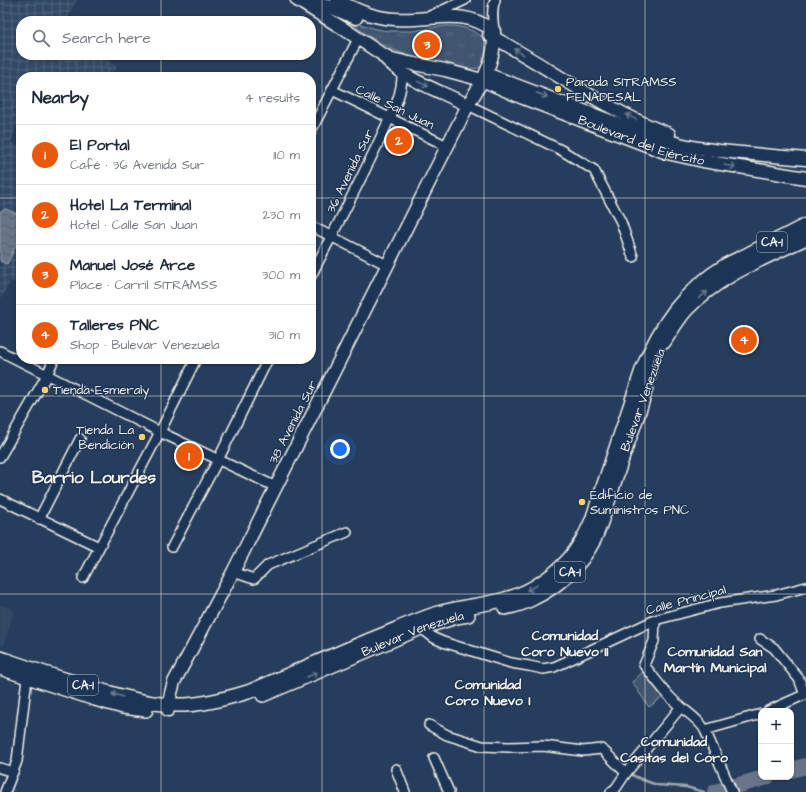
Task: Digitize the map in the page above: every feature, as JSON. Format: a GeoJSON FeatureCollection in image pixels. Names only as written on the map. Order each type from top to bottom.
{"type":"FeatureCollection","features":[{"type":"Feature","properties":{"kind":"highway","name":"Bulevar Venezuela"},"geometry":{"type":"LineString","coordinates":[[0,658],[52,676],[122,696],[168,707],[206,702],[248,692],[422,619],[450,610],[505,599],[533,588],[556,572],[572,557],[587,533],[648,353],[674,309],[696,287],[722,268],[806,225]]}},
{"type":"Feature","properties":{"kind":"highway","name":"Bulevar Venezuela"},"geometry":{"type":"LineString","coordinates":[[0,668],[27,678],[122,706],[143,710],[192,713],[214,710],[256,698],[421,628],[456,617],[505,608],[534,598],[560,581],[571,571],[579,562],[593,540],[600,525],[642,401],[651,369],[671,331],[687,309],[719,283],[743,268],[806,238]]}},
{"type":"Feature","properties":{"kind":"highway"},"geometry":{"type":"LineString","coordinates":[[143,710],[168,707],[192,713]]}},
{"type":"Feature","properties":{"kind":"main road"},"geometry":{"type":"LineString","coordinates":[[297,0],[380,54],[402,73],[468,105]]}},
{"type":"Feature","properties":{"kind":"main road"},"geometry":{"type":"LineString","coordinates":[[313,0],[360,19],[388,26],[463,24],[494,34],[613,109],[665,133],[720,151]]}},
{"type":"Feature","properties":{"kind":"main road"},"geometry":{"type":"LineString","coordinates":[[313,0],[373,42],[396,54],[484,77],[642,133],[679,144],[720,151],[806,159]]}},
{"type":"Feature","properties":{"kind":"main road"},"geometry":{"type":"LineString","coordinates":[[337,0],[359,11],[376,17],[396,20],[455,16],[470,19],[487,25],[494,34]]}},
{"type":"Feature","properties":{"kind":"main road","name":"38 Avenida Sur"},"geometry":{"type":"LineString","coordinates":[[168,707],[174,682],[233,572],[447,146],[484,77],[494,49],[494,34]]}},
{"type":"Feature","properties":{"kind":"main road"},"geometry":{"type":"LineString","coordinates":[[380,54],[392,59],[409,63],[484,77]]}},
{"type":"Feature","properties":{"kind":"main road","name":"Boulevard del Ejército"},"geometry":{"type":"LineString","coordinates":[[484,77],[523,98],[666,153],[702,161],[806,178]]}},
{"type":"Feature","properties":{"kind":"street"},"geometry":{"type":"LineString","coordinates":[[423,18],[465,0]]}},
{"type":"Feature","properties":{"kind":"street"},"geometry":{"type":"LineString","coordinates":[[494,34],[492,13],[495,0]]}},
{"type":"Feature","properties":{"kind":"street"},"geometry":{"type":"LineString","coordinates":[[316,121],[358,39]]}},
{"type":"Feature","properties":{"kind":"street","name":"36 Avenida Sur"},"geometry":{"type":"LineString","coordinates":[[316,266],[362,178],[400,94],[402,73]]}},
{"type":"Feature","properties":{"kind":"street","name":"Calle San Juan"},"geometry":{"type":"LineString","coordinates":[[332,90],[447,146]]}},
{"type":"Feature","properties":{"kind":"street"},"geometry":{"type":"LineString","coordinates":[[468,105],[561,150],[594,170],[621,222],[633,257]]}},
{"type":"Feature","properties":{"kind":"street"},"geometry":{"type":"LineString","coordinates":[[316,228],[387,265]]}},
{"type":"Feature","properties":{"kind":"street"},"geometry":{"type":"LineString","coordinates":[[0,351],[16,359]]}},
{"type":"Feature","properties":{"kind":"street"},"geometry":{"type":"LineString","coordinates":[[25,364],[160,432],[276,487]]}},
{"type":"Feature","properties":{"kind":"street"},"geometry":{"type":"LineString","coordinates":[[0,457],[52,364]]}},
{"type":"Feature","properties":{"kind":"street"},"geometry":{"type":"LineString","coordinates":[[83,578],[160,432],[194,364]]}},
{"type":"Feature","properties":{"kind":"street"},"geometry":{"type":"LineString","coordinates":[[172,548],[266,364]]}},
{"type":"Feature","properties":{"kind":"street"},"geometry":{"type":"LineString","coordinates":[[39,519],[80,439]]}},
{"type":"Feature","properties":{"kind":"street"},"geometry":{"type":"LineString","coordinates":[[0,499],[99,547]]}},
{"type":"Feature","properties":{"kind":"street"},"geometry":{"type":"LineString","coordinates":[[233,572],[254,579],[268,565],[347,532]]}},
{"type":"Feature","properties":{"kind":"street","name":"Calle Principal"},"geometry":{"type":"LineString","coordinates":[[421,628],[434,638],[511,663],[543,668],[554,667],[655,620],[720,603],[776,594],[806,587]]}},
{"type":"Feature","properties":{"kind":"street"},"geometry":{"type":"LineString","coordinates":[[655,620],[654,641],[644,665],[669,696],[700,723],[705,730],[732,792]]}},
{"type":"Feature","properties":{"kind":"street"},"geometry":{"type":"LineString","coordinates":[[760,639],[774,648],[799,679],[805,695],[775,708]]}},
{"type":"Feature","properties":{"kind":"street"},"geometry":{"type":"LineString","coordinates":[[5,792],[17,761],[27,678]]}},
{"type":"Feature","properties":{"kind":"street"},"geometry":{"type":"LineString","coordinates":[[611,792],[616,788],[626,773],[681,708]]}},
{"type":"Feature","properties":{"kind":"street"},"geometry":{"type":"LineString","coordinates":[[705,730],[758,715]]}},
{"type":"Feature","properties":{"kind":"street"},"geometry":{"type":"LineString","coordinates":[[429,725],[447,734],[482,746],[543,746],[583,751],[601,749],[626,773]]}},
{"type":"Feature","properties":{"kind":"street"},"geometry":{"type":"LineString","coordinates":[[434,758],[449,792]]}},
{"type":"Feature","properties":{"kind":"street"},"geometry":{"type":"LineString","coordinates":[[0,768],[13,772]]}},
{"type":"Feature","properties":{"kind":"street"},"geometry":{"type":"LineString","coordinates":[[396,768],[405,792]]}},
{"type":"Feature","properties":{"kind":"shaded area"},"geometry":{"type":"Polygon","coordinates":[[[0,0],[77,0],[69,16],[16,16],[16,60],[106,60],[114,64],[116,69],[114,72],[16,72],[16,128],[11,142],[16,145],[16,283],[11,281],[0,300],[0,0]]]}},
{"type":"Feature","properties":{"kind":"shaded area"},"geometry":{"type":"Polygon","coordinates":[[[0,604],[14,611],[3,646],[0,645],[0,604]]]}},
{"type":"Feature","properties":{"kind":"green space"},"geometry":{"type":"Polygon","coordinates":[[[340,15],[364,25],[390,31],[412,31],[445,26],[461,27],[481,36],[487,43],[488,49],[483,66],[479,68],[464,68],[423,60],[401,53],[387,46],[359,29],[340,15]]]}},
{"type":"Feature","properties":{"kind":"green space"},"geometry":{"type":"Polygon","coordinates":[[[644,671],[665,695],[649,707],[632,682],[644,671]]]}},
{"type":"Feature","properties":{"kind":"water"},"geometry":{"type":"Polygon","coordinates":[[[6,209],[16,214],[16,245],[7,264],[0,261],[1,211],[6,209]]]}},
{"type":"Feature","properties":{"kind":"waterway"},"geometry":{"type":"LineString","coordinates":[[794,769],[806,766]]}},
{"type":"Feature","properties":{"kind":"waterway"},"geometry":{"type":"LineString","coordinates":[[632,775],[657,785],[686,787],[704,792]]}},
{"type":"Feature","properties":{"kind":"waterway"},"geometry":{"type":"LineString","coordinates":[[715,792],[758,780]]}},
{"type":"Feature","properties":{"kind":"place","name":"Manuel José Arce"},"geometry":{"type":"Point","coordinates":[427,45]}},
{"type":"Feature","properties":{"kind":"place","name":"Parada SITRAMSS FENADESAL"},"geometry":{"type":"Point","coordinates":[558,89]}},
{"type":"Feature","properties":{"kind":"place","name":"Hotel La Terminal"},"geometry":{"type":"Point","coordinates":[399,141]}},
{"type":"Feature","properties":{"kind":"place","name":"Talleres PNC"},"geometry":{"type":"Point","coordinates":[744,340]}},
{"type":"Feature","properties":{"kind":"place","name":"Tienda Esmeraly"},"geometry":{"type":"Point","coordinates":[45,390]}},
{"type":"Feature","properties":{"kind":"place","name":"Tienda La Bendición"},"geometry":{"type":"Point","coordinates":[142,437]}},
{"type":"Feature","properties":{"kind":"place","name":"El Portal"},"geometry":{"type":"Point","coordinates":[189,456]}},
{"type":"Feature","properties":{"kind":"place","name":"Edificio de Suministros PNC"},"geometry":{"type":"Point","coordinates":[582,502]}},
{"type":"Feature","properties":{"kind":"district","name":"Barrio Lourdes"},"geometry":{"type":"Point","coordinates":[94,478]}},
{"type":"Feature","properties":{"kind":"district","name":"Comunidad Coro Nuevo II"},"geometry":{"type":"Point","coordinates":[565,644]}},
{"type":"Feature","properties":{"kind":"district","name":"Comunidad San Martín Municipal"},"geometry":{"type":"Point","coordinates":[715,660]}},
{"type":"Feature","properties":{"kind":"district","name":"Comunidad Coro Nuevo I"},"geometry":{"type":"Point","coordinates":[488,694]}},
{"type":"Feature","properties":{"kind":"district","name":"Comunidad Casitas del Coro"},"geometry":{"type":"Point","coordinates":[674,750]}}]}
